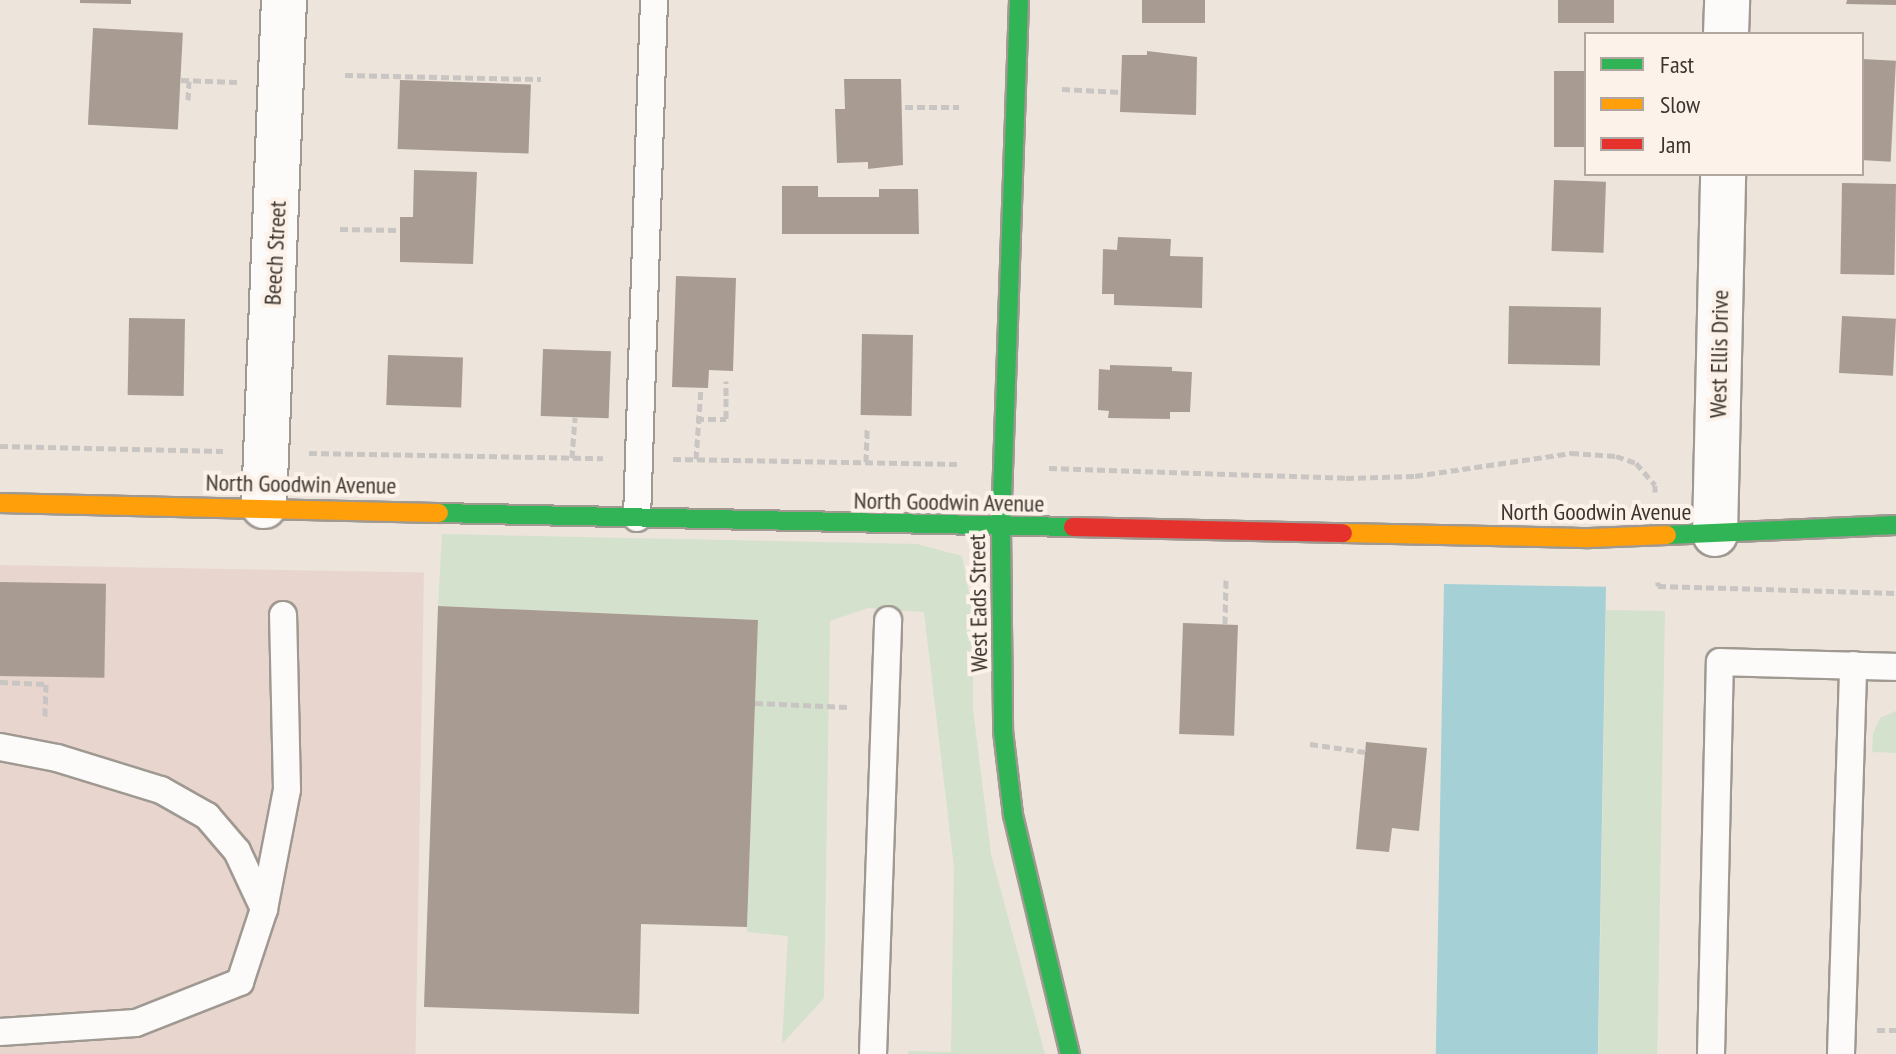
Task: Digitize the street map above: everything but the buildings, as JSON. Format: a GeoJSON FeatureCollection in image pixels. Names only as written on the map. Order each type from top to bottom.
{"type":"FeatureCollection","features":[{"type":"Feature","properties":{"kind":"street","name":"Beech Street"},"geometry":{"type":"LineString","coordinates":[[264,506],[284,0]]}},
{"type":"Feature","properties":{"kind":"street","name":"West Eads Street"},"geometry":{"type":"LineString","coordinates":[[1019,0],[1001,528],[1003,731],[1013,815],[1070,1054]]}},
{"type":"Feature","properties":{"kind":"street"},"geometry":{"type":"LineString","coordinates":[[1726,32],[1727,0]]}},
{"type":"Feature","properties":{"kind":"street","name":"West Ellis Drive"},"geometry":{"type":"LineString","coordinates":[[1715,534],[1723,176]]}},
{"type":"Feature","properties":{"kind":"street","name":"North Goodwin Avenue"},"geometry":{"type":"LineString","coordinates":[[0,503],[264,506],[1001,528],[1589,538],[1896,525]]}},
{"type":"Feature","properties":{"kind":"lane"},"geometry":{"type":"LineString","coordinates":[[637,518],[654,0]]}},
{"type":"Feature","properties":{"kind":"lane"},"geometry":{"type":"LineString","coordinates":[[0,1032],[136,1023],[240,982],[264,909],[287,789],[283,615]]}},
{"type":"Feature","properties":{"kind":"lane"},"geometry":{"type":"LineString","coordinates":[[873,1054],[888,620]]}},
{"type":"Feature","properties":{"kind":"lane"},"geometry":{"type":"LineString","coordinates":[[1711,1054],[1720,662],[1896,667]]}},
{"type":"Feature","properties":{"kind":"lane"},"geometry":{"type":"LineString","coordinates":[[1841,1054],[1853,665]]}},
{"type":"Feature","properties":{"kind":"lane"},"geometry":{"type":"LineString","coordinates":[[0,747],[44,755],[161,790],[207,816],[237,851],[264,909]]}},
{"type":"Feature","properties":{"kind":"path"},"geometry":{"type":"LineString","coordinates":[[345,75],[541,79]]}},
{"type":"Feature","properties":{"kind":"path"},"geometry":{"type":"LineString","coordinates":[[188,100],[189,81]]}},
{"type":"Feature","properties":{"kind":"path"},"geometry":{"type":"LineString","coordinates":[[1016,86],[1121,92]]}},
{"type":"Feature","properties":{"kind":"path"},"geometry":{"type":"LineString","coordinates":[[905,107],[959,107]]}},
{"type":"Feature","properties":{"kind":"path"},"geometry":{"type":"LineString","coordinates":[[340,229],[398,230]]}},
{"type":"Feature","properties":{"kind":"path"},"geometry":{"type":"LineString","coordinates":[[696,419],[726,419],[726,381]]}},
{"type":"Feature","properties":{"kind":"path"},"geometry":{"type":"LineString","coordinates":[[696,459],[696,419],[701,388]]}},
{"type":"Feature","properties":{"kind":"path"},"geometry":{"type":"LineString","coordinates":[[572,458],[575,417]]}},
{"type":"Feature","properties":{"kind":"path"},"geometry":{"type":"LineString","coordinates":[[866,462],[867,427]]}},
{"type":"Feature","properties":{"kind":"path"},"geometry":{"type":"LineString","coordinates":[[0,446],[226,451]]}},
{"type":"Feature","properties":{"kind":"path"},"geometry":{"type":"LineString","coordinates":[[313,453],[612,458]]}},
{"type":"Feature","properties":{"kind":"path"},"geometry":{"type":"LineString","coordinates":[[1040,467],[1387,477],[1460,472],[1571,453],[1616,456],[1636,463],[1655,485]]}},
{"type":"Feature","properties":{"kind":"path"},"geometry":{"type":"LineString","coordinates":[[666,459],[973,465]]}},
{"type":"Feature","properties":{"kind":"path"},"geometry":{"type":"LineString","coordinates":[[1225,624],[1226,579]]}},
{"type":"Feature","properties":{"kind":"path"},"geometry":{"type":"LineString","coordinates":[[1677,586],[1896,593]]}},
{"type":"Feature","properties":{"kind":"path"},"geometry":{"type":"LineString","coordinates":[[0,682],[46,684],[44,755]]}},
{"type":"Feature","properties":{"kind":"path"},"geometry":{"type":"LineString","coordinates":[[755,703],[885,709]]}},
{"type":"Feature","properties":{"kind":"path"},"geometry":{"type":"LineString","coordinates":[[1310,744],[1365,752]]}},
{"type":"Feature","properties":{"kind":"shaded area"},"geometry":{"type":"Polygon","coordinates":[[[0,565],[424,572],[416,1054],[0,1054],[0,565]]]}},
{"type":"Feature","properties":{"kind":"green space"},"geometry":{"type":"Polygon","coordinates":[[[442,534],[917,544],[962,556],[973,614],[973,709],[991,854],[1045,1054],[908,1054],[909,1051],[951,1052],[954,867],[924,612],[868,608],[830,621],[824,998],[782,1044],[788,936],[747,932],[758,620],[438,606],[442,534]]]}},
{"type":"Feature","properties":{"kind":"green space"},"geometry":{"type":"Polygon","coordinates":[[[1606,610],[1665,611],[1657,1054],[1598,1054],[1606,610]]]}},
{"type":"Feature","properties":{"kind":"green space"},"geometry":{"type":"Polygon","coordinates":[[[1896,711],[1896,753],[1872,752],[1873,733],[1880,718],[1896,711]]]}},
{"type":"Feature","properties":{"kind":"water"},"geometry":{"type":"Polygon","coordinates":[[[1444,584],[1606,587],[1598,1054],[1436,1054],[1444,584]]]}},
{"type":"Feature","properties":{"kind":"traffic: fast"},"geometry":{"type":"LineString","coordinates":[[1019,0],[1001,528],[1003,731],[1013,815],[1070,1054]]}},
{"type":"Feature","properties":{"kind":"traffic: fast"},"geometry":{"type":"LineString","coordinates":[[439,513],[1073,527]]}},
{"type":"Feature","properties":{"kind":"traffic: fast"},"geometry":{"type":"LineString","coordinates":[[1667,535],[1896,525]]}},
{"type":"Feature","properties":{"kind":"traffic: slow"},"geometry":{"type":"LineString","coordinates":[[0,503],[439,513]]}},
{"type":"Feature","properties":{"kind":"traffic: slow"},"geometry":{"type":"LineString","coordinates":[[1343,533],[1589,538],[1667,535]]}},
{"type":"Feature","properties":{"kind":"traffic: jam"},"geometry":{"type":"LineString","coordinates":[[1073,527],[1343,533]]}}]}
